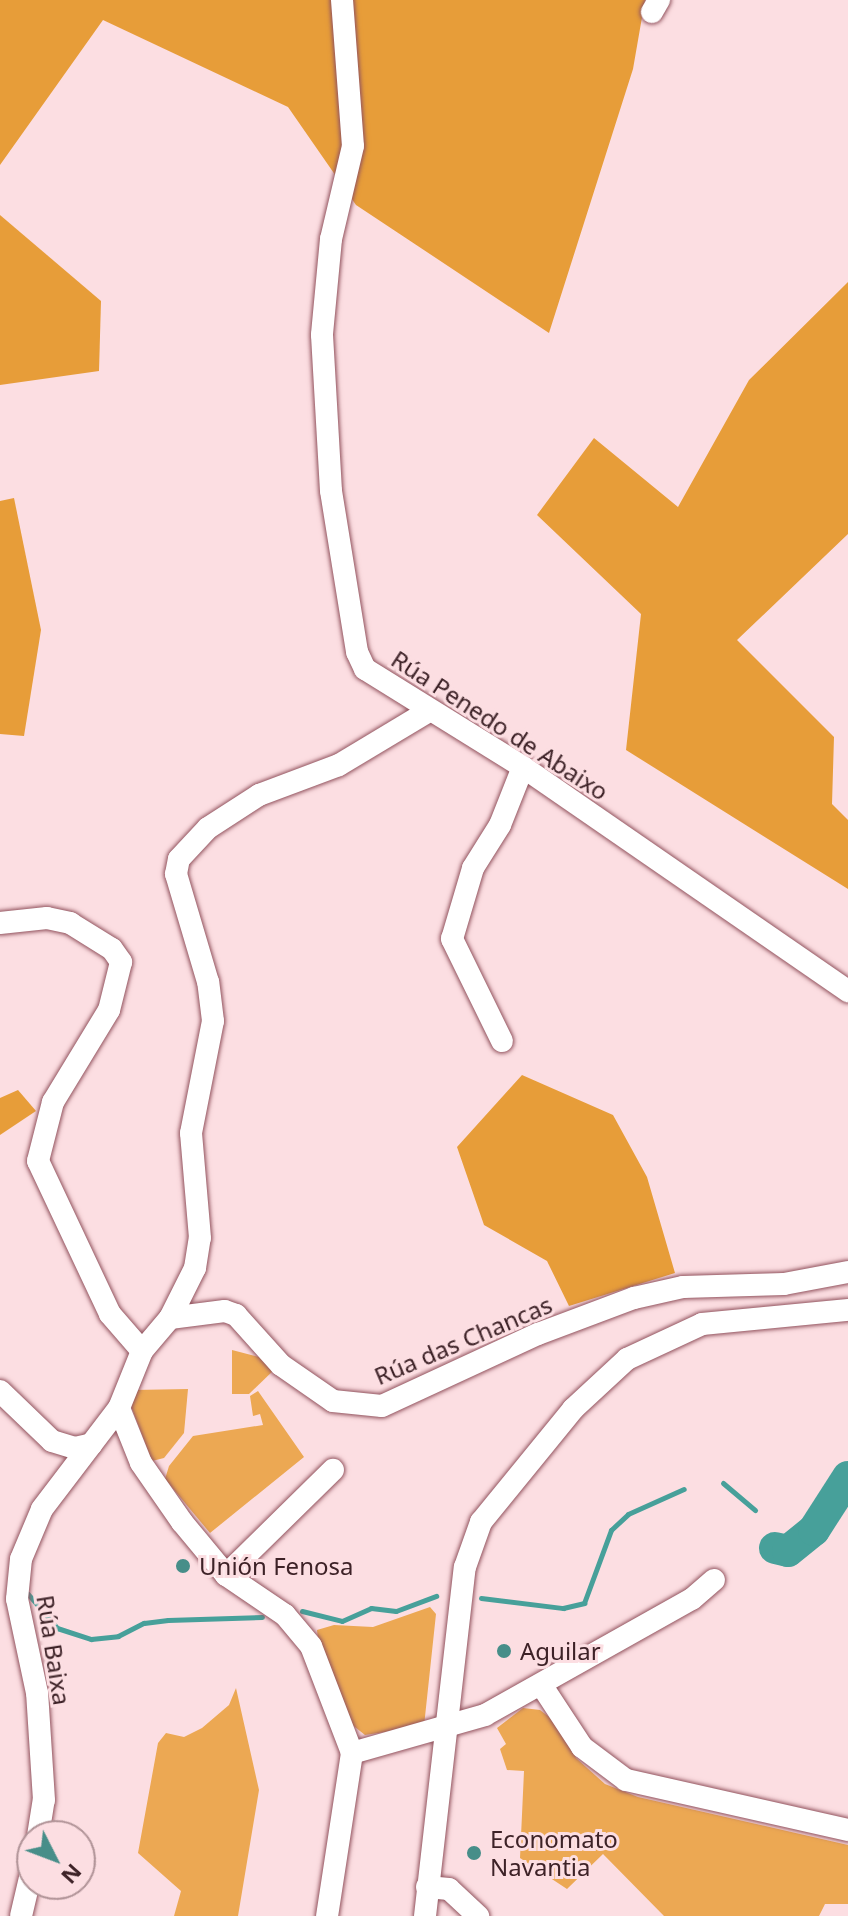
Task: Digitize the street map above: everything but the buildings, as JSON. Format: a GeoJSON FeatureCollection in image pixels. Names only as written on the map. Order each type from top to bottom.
{"type":"FeatureCollection","features":[{"type":"Feature","properties":{"kind":"street","name":"Rúa Penedo de Abaixo"},"geometry":{"type":"LineString","coordinates":[[342,0],[354,113],[353,146],[322,300],[331,491],[357,652],[365,669],[523,767],[848,991]]}},
{"type":"Feature","properties":{"kind":"street"},"geometry":{"type":"LineString","coordinates":[[0,923],[47,918],[70,923],[112,949],[121,962],[109,1010],[53,1102],[38,1161],[110,1314],[142,1351],[170,1318],[195,1268],[200,1238],[191,1133],[213,1021],[208,982],[176,874],[179,859],[208,828],[259,795],[339,765],[429,711]]}},
{"type":"Feature","properties":{"kind":"street"},"geometry":{"type":"LineString","coordinates":[[502,1041],[452,939],[473,868],[500,825],[523,767]]}},
{"type":"Feature","properties":{"kind":"street","name":"Rúa das Chancas"},"geometry":{"type":"LineString","coordinates":[[170,1318],[225,1311],[236,1315],[281,1365],[333,1401],[382,1406],[538,1334],[634,1298],[683,1287],[784,1284],[848,1272]]}},
{"type":"Feature","properties":{"kind":"street"},"geometry":{"type":"LineString","coordinates":[[425,1916],[443,1728],[462,1595],[481,1522],[573,1409],[627,1359],[702,1324],[848,1310]]}},
{"type":"Feature","properties":{"kind":"street","name":"Rúa Baixa"},"geometry":{"type":"LineString","coordinates":[[41,1820],[44,1800],[37,1693],[17,1599],[21,1559],[42,1509],[119,1408],[142,1351]]}},
{"type":"Feature","properties":{"kind":"street"},"geometry":{"type":"LineString","coordinates":[[0,1391],[52,1441],[75,1448],[92,1444]]}},
{"type":"Feature","properties":{"kind":"street"},"geometry":{"type":"LineString","coordinates":[[119,1408],[141,1463],[226,1575],[285,1615],[311,1646],[352,1753],[327,1916]]}},
{"type":"Feature","properties":{"kind":"street"},"geometry":{"type":"LineString","coordinates":[[226,1575],[333,1470]]}},
{"type":"Feature","properties":{"kind":"street"},"geometry":{"type":"LineString","coordinates":[[352,1753],[485,1715],[542,1686],[692,1599],[714,1580]]}},
{"type":"Feature","properties":{"kind":"street"},"geometry":{"type":"LineString","coordinates":[[542,1686],[582,1747],[626,1780],[848,1830]]}},
{"type":"Feature","properties":{"kind":"street"},"geometry":{"type":"LineString","coordinates":[[427,1887],[449,1889],[478,1916]]}},
{"type":"Feature","properties":{"kind":"shaded area"},"geometry":{"type":"Polygon","coordinates":[[[0,0],[645,0],[633,69],[549,333],[356,205],[288,107],[103,20],[0,165],[0,0]]]}},
{"type":"Feature","properties":{"kind":"shaded area"},"geometry":{"type":"Polygon","coordinates":[[[0,215],[101,301],[99,371],[0,385],[0,215]]]}},
{"type":"Feature","properties":{"kind":"shaded area"},"geometry":{"type":"Polygon","coordinates":[[[848,282],[848,534],[737,640],[834,737],[832,804],[848,820],[848,889],[626,750],[641,614],[537,515],[594,438],[678,507],[749,380],[848,282]]]}},
{"type":"Feature","properties":{"kind":"shaded area"},"geometry":{"type":"Polygon","coordinates":[[[14,498],[41,630],[24,736],[0,734],[0,501],[14,498]]]}},
{"type":"Feature","properties":{"kind":"shaded area"},"geometry":{"type":"Polygon","coordinates":[[[522,1075],[613,1115],[647,1177],[675,1273],[569,1306],[547,1261],[484,1225],[457,1147],[522,1075]]]}},
{"type":"Feature","properties":{"kind":"shaded area"},"geometry":{"type":"Polygon","coordinates":[[[18,1090],[36,1111],[0,1135],[0,1098],[18,1090]]]}},
{"type":"Feature","properties":{"kind":"shaded area"},"geometry":{"type":"Polygon","coordinates":[[[232,1350],[267,1359],[276,1368],[249,1394],[232,1394],[232,1350]]]}},
{"type":"Feature","properties":{"kind":"shaded area"},"geometry":{"type":"Polygon","coordinates":[[[188,1389],[184,1433],[164,1458],[152,1461],[131,1406],[133,1390],[188,1389]]]}},
{"type":"Feature","properties":{"kind":"shaded area"},"geometry":{"type":"Polygon","coordinates":[[[258,1391],[304,1457],[210,1533],[165,1479],[169,1466],[193,1436],[263,1425],[260,1414],[253,1416],[250,1396],[258,1391]]]}},
{"type":"Feature","properties":{"kind":"shaded area"},"geometry":{"type":"Polygon","coordinates":[[[430,1607],[436,1614],[424,1726],[365,1735],[350,1723],[319,1649],[317,1630],[334,1625],[373,1627],[430,1607]]]}},
{"type":"Feature","properties":{"kind":"shaded area"},"geometry":{"type":"Polygon","coordinates":[[[236,1688],[259,1790],[238,1916],[174,1916],[181,1891],[138,1853],[158,1743],[166,1733],[184,1737],[202,1728],[229,1705],[236,1688]]]}},
{"type":"Feature","properties":{"kind":"shaded area"},"geometry":{"type":"Polygon","coordinates":[[[523,1708],[540,1710],[553,1720],[576,1758],[605,1784],[638,1797],[848,1845],[848,1904],[825,1904],[819,1916],[664,1916],[603,1854],[567,1889],[520,1858],[524,1771],[507,1770],[500,1749],[506,1744],[497,1728],[523,1708]]]}},
{"type":"Feature","properties":{"kind":"waterway"},"geometry":{"type":"LineString","coordinates":[[775,1548],[788,1551],[814,1530],[848,1477]]}},
{"type":"Feature","properties":{"kind":"waterway"},"geometry":{"type":"LineString","coordinates":[[723,1483],[755,1510]]}},
{"type":"Feature","properties":{"kind":"waterway"},"geometry":{"type":"LineString","coordinates":[[481,1598],[563,1608],[584,1603],[611,1530],[628,1514],[684,1489]]}},
{"type":"Feature","properties":{"kind":"waterway"},"geometry":{"type":"LineString","coordinates":[[28,1594],[57,1628],[91,1639],[118,1636],[144,1623],[262,1617]]}},
{"type":"Feature","properties":{"kind":"waterway"},"geometry":{"type":"LineString","coordinates":[[302,1611],[342,1621],[371,1608],[396,1611],[436,1596]]}},
{"type":"Feature","properties":{"kind":"place","name":"Unión Fenosa"},"geometry":{"type":"Point","coordinates":[183,1566]}},
{"type":"Feature","properties":{"kind":"place","name":"Aguilar"},"geometry":{"type":"Point","coordinates":[504,1651]}},
{"type":"Feature","properties":{"kind":"place","name":"Economato Navantia"},"geometry":{"type":"Point","coordinates":[474,1853]}}]}
